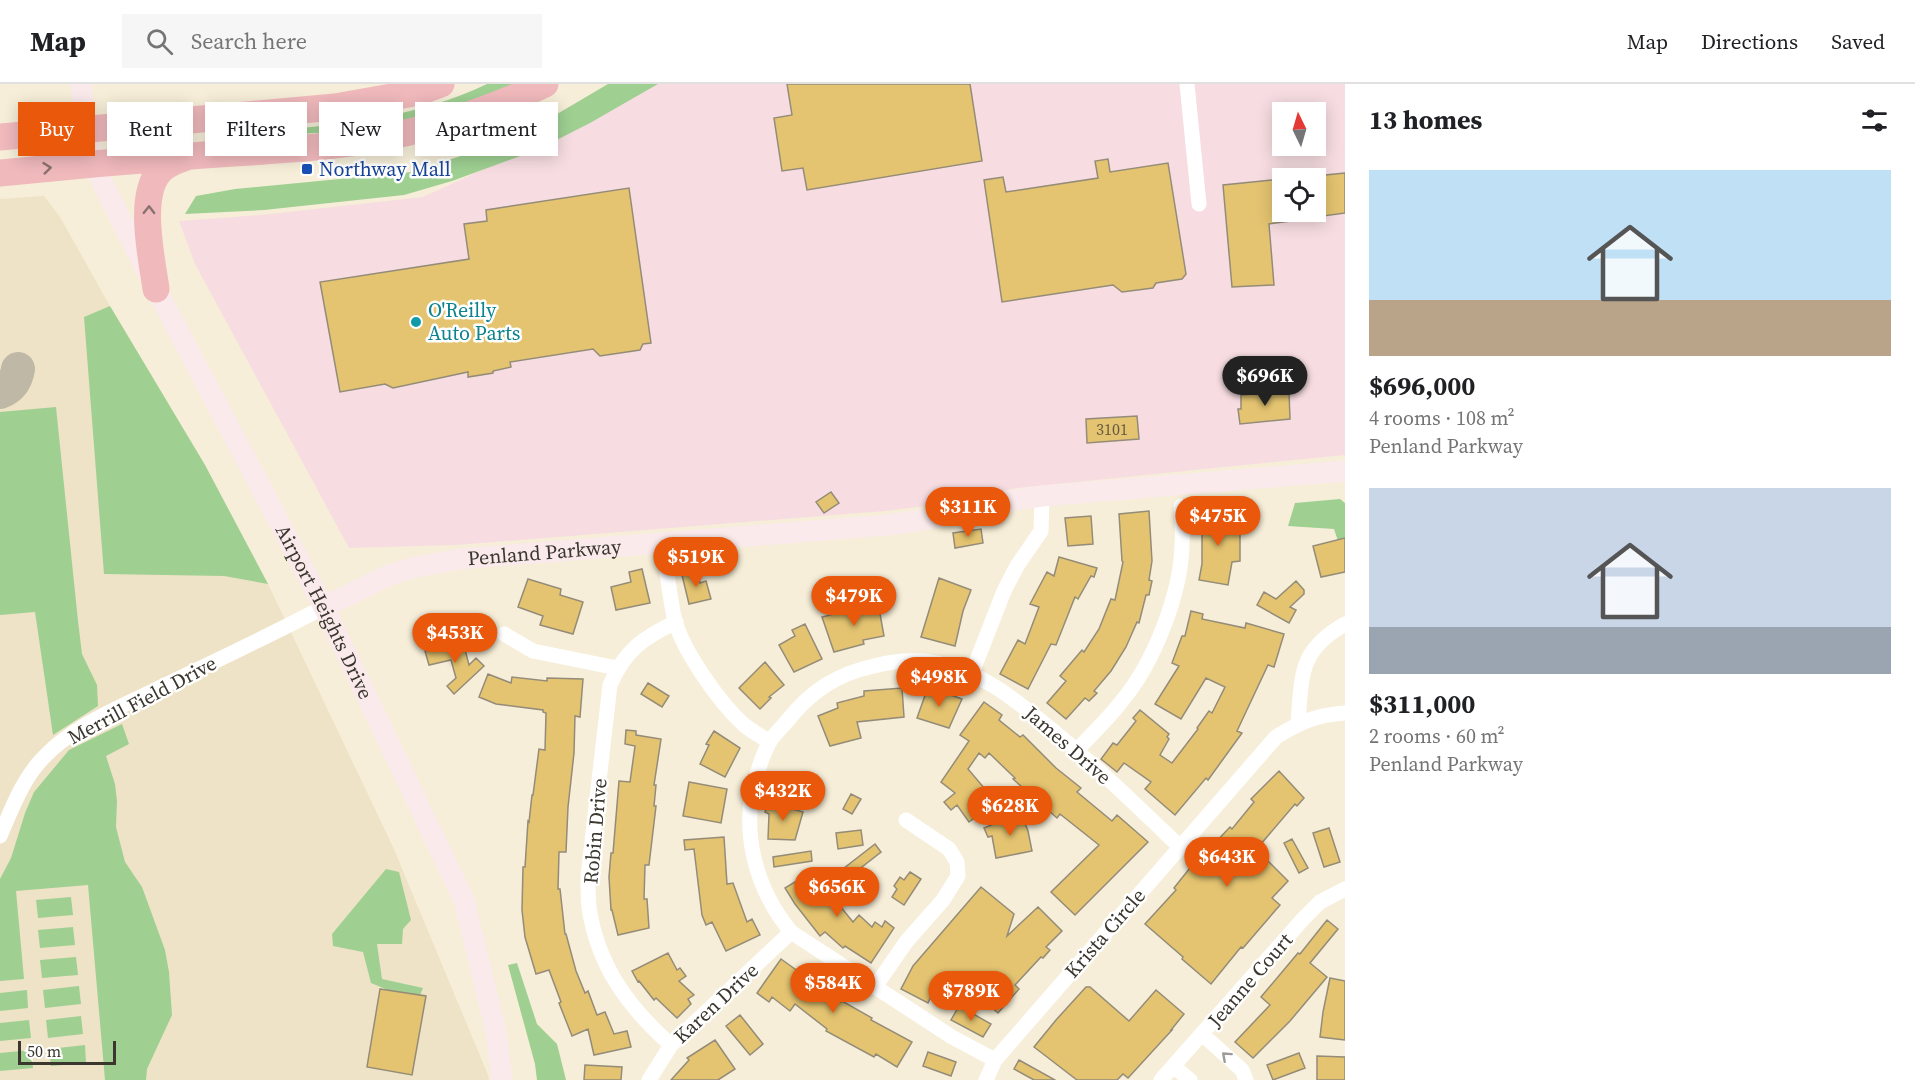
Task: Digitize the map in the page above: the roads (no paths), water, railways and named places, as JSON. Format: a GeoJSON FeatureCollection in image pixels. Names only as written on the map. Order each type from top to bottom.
{"type":"FeatureCollection","features":[{"type":"Feature","properties":{"kind":"highway"},"geometry":{"type":"LineString","coordinates":[[95,128],[335,107],[420,92],[441,84]]}},
{"type":"Feature","properties":{"kind":"highway"},"geometry":{"type":"LineString","coordinates":[[193,156],[371,140],[436,126],[506,103],[545,84]]}},
{"type":"Feature","properties":{"kind":"highway"},"geometry":{"type":"LineString","coordinates":[[0,137],[18,135]]}},
{"type":"Feature","properties":{"kind":"highway"},"geometry":{"type":"LineString","coordinates":[[0,173],[189,156]]}},
{"type":"Feature","properties":{"kind":"highway"},"geometry":{"type":"LineString","coordinates":[[156,289],[148,216],[149,199],[154,180],[160,172],[170,163],[189,156]]}},
{"type":"Feature","properties":{"kind":"street","name":"Airport Heights Drive"},"geometry":{"type":"LineString","coordinates":[[81,84],[83,102]]}},
{"type":"Feature","properties":{"kind":"street"},"geometry":{"type":"LineString","coordinates":[[1187,84],[1199,204]]}},
{"type":"Feature","properties":{"kind":"street","name":"Airport Heights Drive"},"geometry":{"type":"LineString","coordinates":[[91,156],[93,164],[156,289],[324,607],[464,900],[496,1032],[502,1080]]}},
{"type":"Feature","properties":{"kind":"street","name":"Penland Parkway"},"geometry":{"type":"LineString","coordinates":[[324,607],[387,576],[421,566],[459,559],[887,525],[928,519],[994,503],[1042,496],[1345,471]]}},
{"type":"Feature","properties":{"kind":"street"},"geometry":{"type":"LineString","coordinates":[[972,673],[1004,591],[1017,566],[1041,531],[1042,496]]}},
{"type":"Feature","properties":{"kind":"street"},"geometry":{"type":"LineString","coordinates":[[1077,750],[1123,700],[1149,658],[1165,622],[1175,590],[1182,545],[1181,506]]}},
{"type":"Feature","properties":{"kind":"street"},"geometry":{"type":"LineString","coordinates":[[663,543],[676,622],[695,662],[721,700],[744,724],[770,742]]}},
{"type":"Feature","properties":{"kind":"street","name":"Merrill Field Drive"},"geometry":{"type":"LineString","coordinates":[[0,836],[15,800],[30,773],[53,748],[71,734],[324,607]]}},
{"type":"Feature","properties":{"kind":"street","name":"Robin Drive"},"geometry":{"type":"LineString","coordinates":[[671,1045],[646,1023],[606,966],[589,907],[588,876],[610,685],[618,668],[630,652],[648,636],[676,622]]}},
{"type":"Feature","properties":{"kind":"street"},"geometry":{"type":"LineString","coordinates":[[1299,723],[1303,677],[1307,661],[1315,646],[1327,634],[1345,624]]}},
{"type":"Feature","properties":{"kind":"street"},"geometry":{"type":"LineString","coordinates":[[504,634],[532,651],[618,668]]}},
{"type":"Feature","properties":{"kind":"street","name":"James Drive"},"geometry":{"type":"LineString","coordinates":[[995,1060],[952,1037],[874,987],[791,932],[778,917],[760,879],[753,857],[750,808],[754,783],[770,742],[803,701],[829,682],[858,670],[895,661],[936,663],[972,673],[1005,691],[1077,750],[1180,847]]}},
{"type":"Feature","properties":{"kind":"street","name":"Krista Circle"},"geometry":{"type":"LineString","coordinates":[[986,1080],[995,1060],[1276,737],[1299,723],[1329,714],[1345,713]]}},
{"type":"Feature","properties":{"kind":"street"},"geometry":{"type":"LineString","coordinates":[[874,987],[906,942],[943,900],[958,876],[957,862],[949,849],[906,820]]}},
{"type":"Feature","properties":{"kind":"street","name":"Jeanne Court"},"geometry":{"type":"LineString","coordinates":[[1161,1080],[1303,919],[1320,902],[1345,889]]}},
{"type":"Feature","properties":{"kind":"street","name":"Karen Drive"},"geometry":{"type":"LineString","coordinates":[[650,1080],[671,1045],[791,932]]}},
{"type":"Feature","properties":{"kind":"street"},"geometry":{"type":"LineString","coordinates":[[1202,1034],[1242,1070],[1246,1080]]}},
{"type":"Feature","properties":{"kind":"street"},"geometry":{"type":"LineString","coordinates":[[1173,1066],[1190,1080]]}},
{"type":"Feature","properties":{"kind":"place","name":"Northway Mall"},"geometry":{"type":"Point","coordinates":[307,169]}},
{"type":"Feature","properties":{"kind":"place","name":"O'Reilly Auto Parts"},"geometry":{"type":"Point","coordinates":[416,322]}}]}
